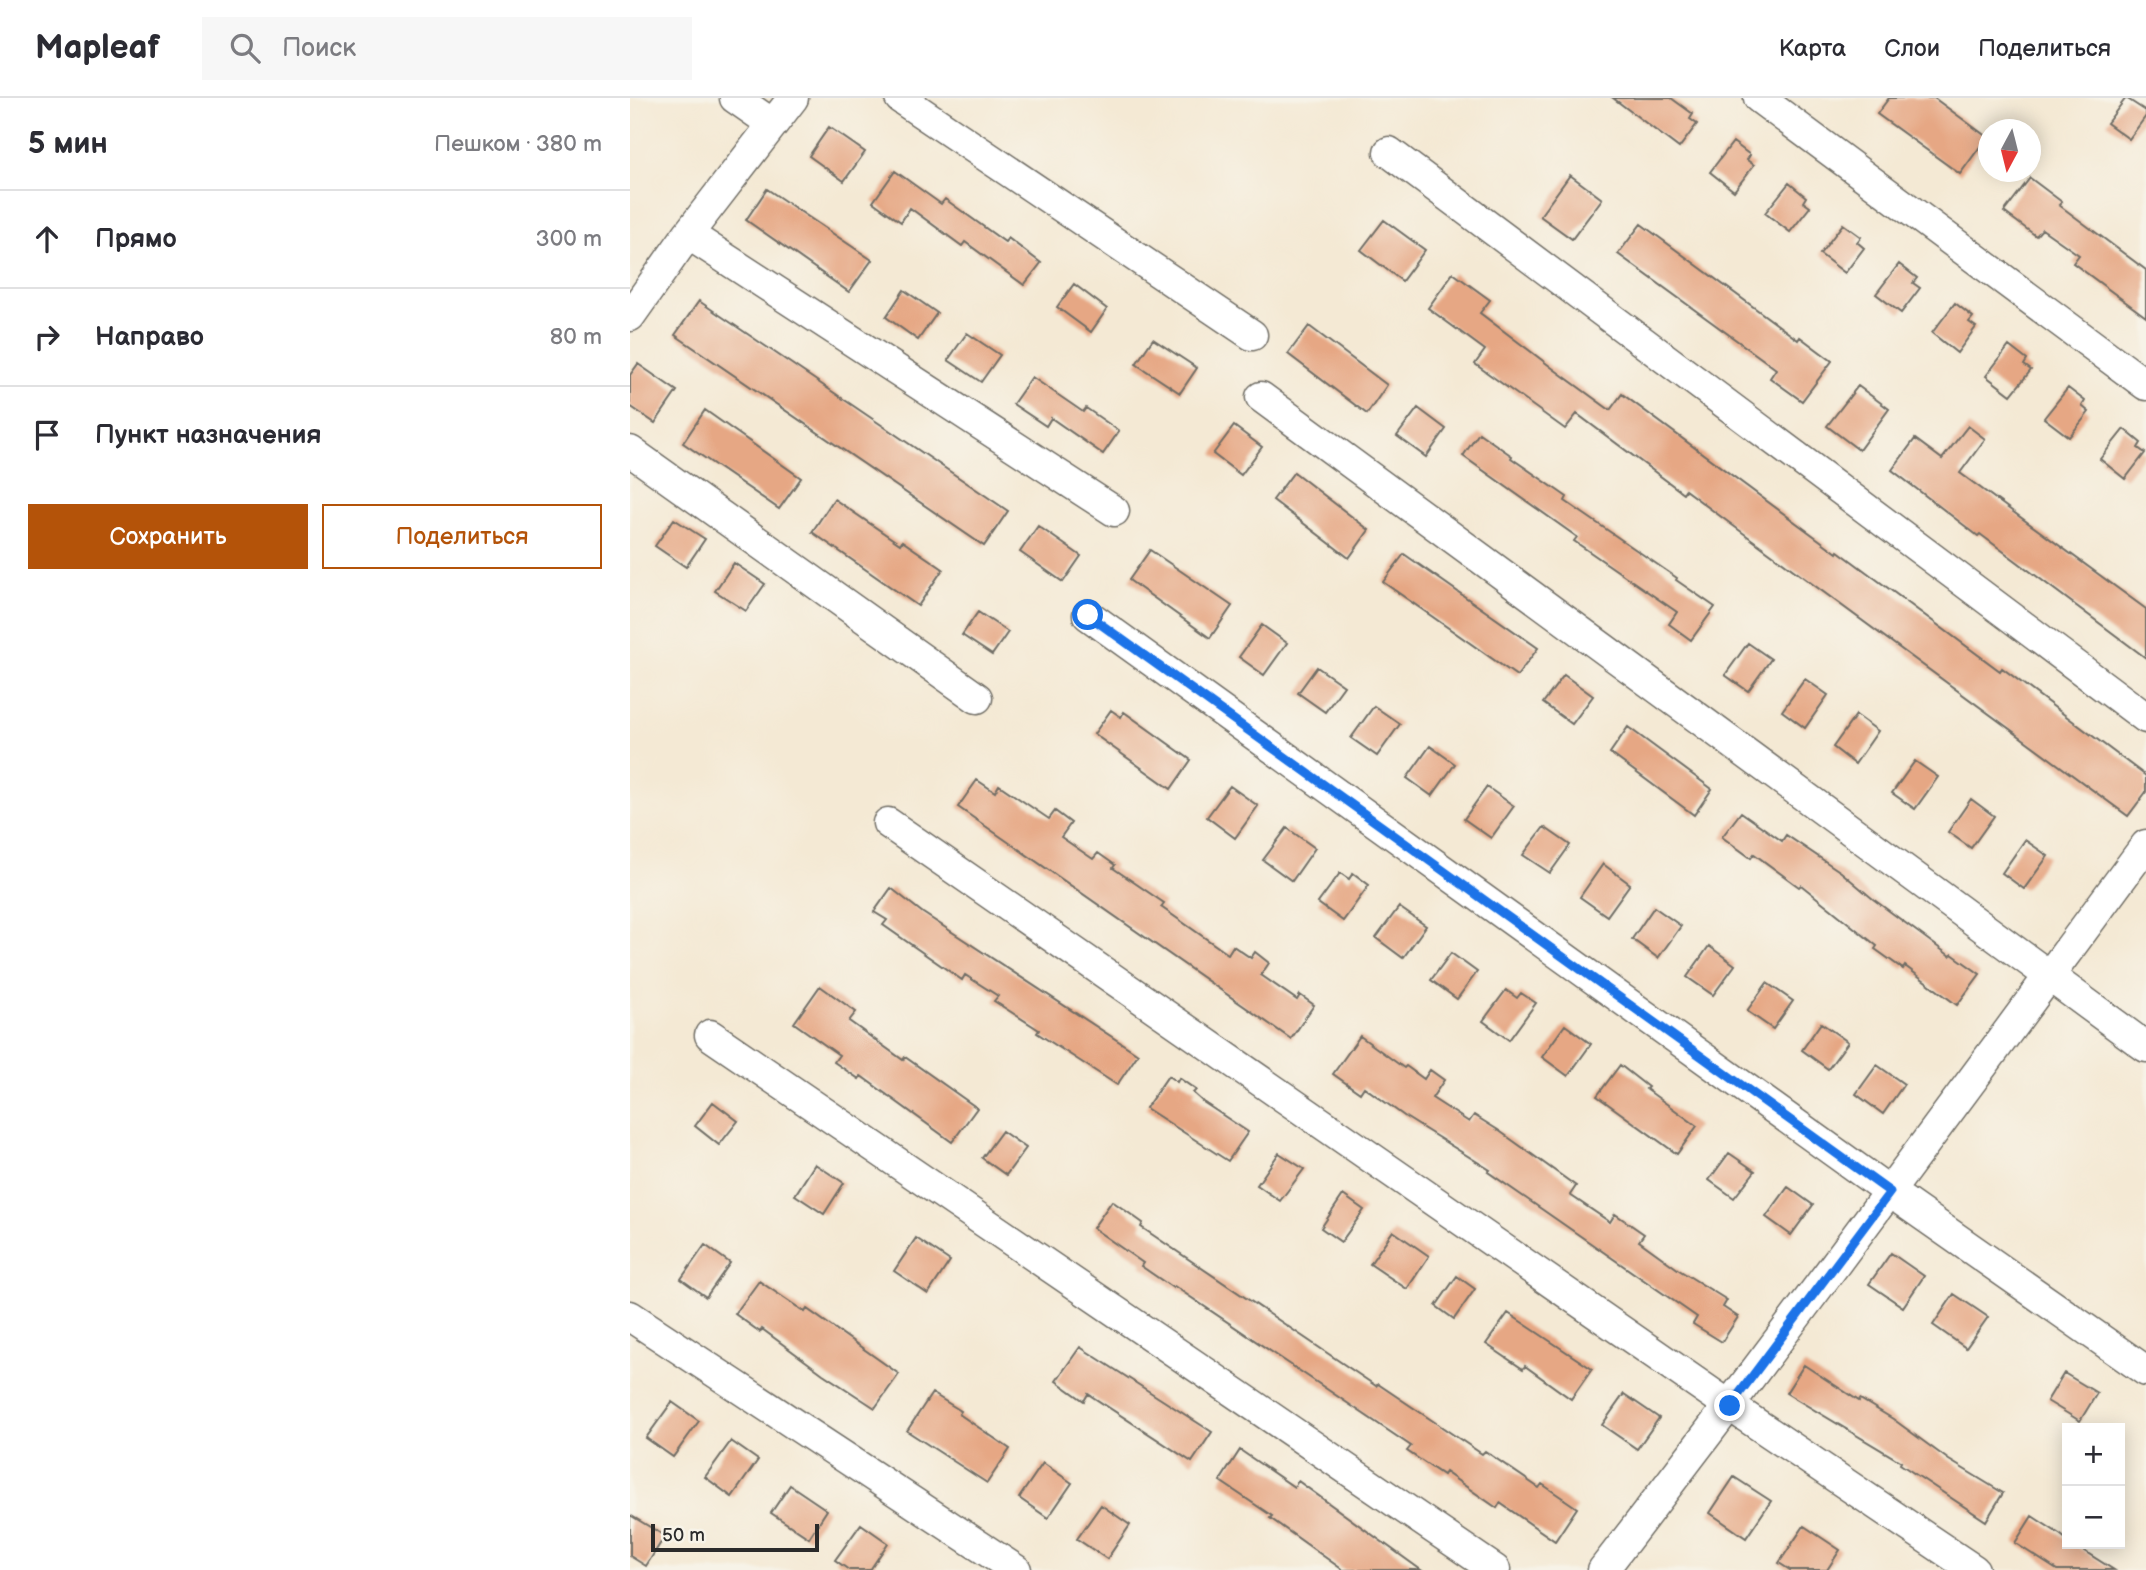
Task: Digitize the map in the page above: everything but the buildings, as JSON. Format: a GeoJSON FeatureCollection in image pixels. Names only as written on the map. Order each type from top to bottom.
{"type":"FeatureCollection","features":[{"type":"Feature","properties":{"kind":"street"},"geometry":{"type":"LineString","coordinates":[[735,98],[771,123]]}},
{"type":"Feature","properties":{"kind":"street"},"geometry":{"type":"LineString","coordinates":[[630,316],[688,234],[771,123],[793,98]]}},
{"type":"Feature","properties":{"kind":"street"},"geometry":{"type":"LineString","coordinates":[[900,98],[1252,335]]}},
{"type":"Feature","properties":{"kind":"street"},"geometry":{"type":"LineString","coordinates":[[1759,98],[2146,385]]}},
{"type":"Feature","properties":{"kind":"street"},"geometry":{"type":"LineString","coordinates":[[1389,152],[2146,718]]}},
{"type":"Feature","properties":{"kind":"street"},"geometry":{"type":"LineString","coordinates":[[688,234],[1114,511]]}},
{"type":"Feature","properties":{"kind":"street"},"geometry":{"type":"LineString","coordinates":[[1261,397],[2146,1048]]}},
{"type":"Feature","properties":{"kind":"street"},"geometry":{"type":"LineString","coordinates":[[630,451],[978,698]]}},
{"type":"Feature","properties":{"kind":"street"},"geometry":{"type":"LineString","coordinates":[[1088,615],[1890,1192],[2146,1371]]}},
{"type":"Feature","properties":{"kind":"street"},"geometry":{"type":"LineString","coordinates":[[888,823],[1730,1406],[1975,1570]]}},
{"type":"Feature","properties":{"kind":"street"},"geometry":{"type":"LineString","coordinates":[[1603,1570],[1730,1406],[2146,845]]}},
{"type":"Feature","properties":{"kind":"street"},"geometry":{"type":"LineString","coordinates":[[710,1035],[1495,1570]]}},
{"type":"Feature","properties":{"kind":"street"},"geometry":{"type":"LineString","coordinates":[[630,1316],[1016,1570]]}},
{"type":"Feature","properties":{"kind":"route"},"geometry":{"type":"LineString","coordinates":[[1088,615],[1890,1192],[1730,1406]]}}]}
